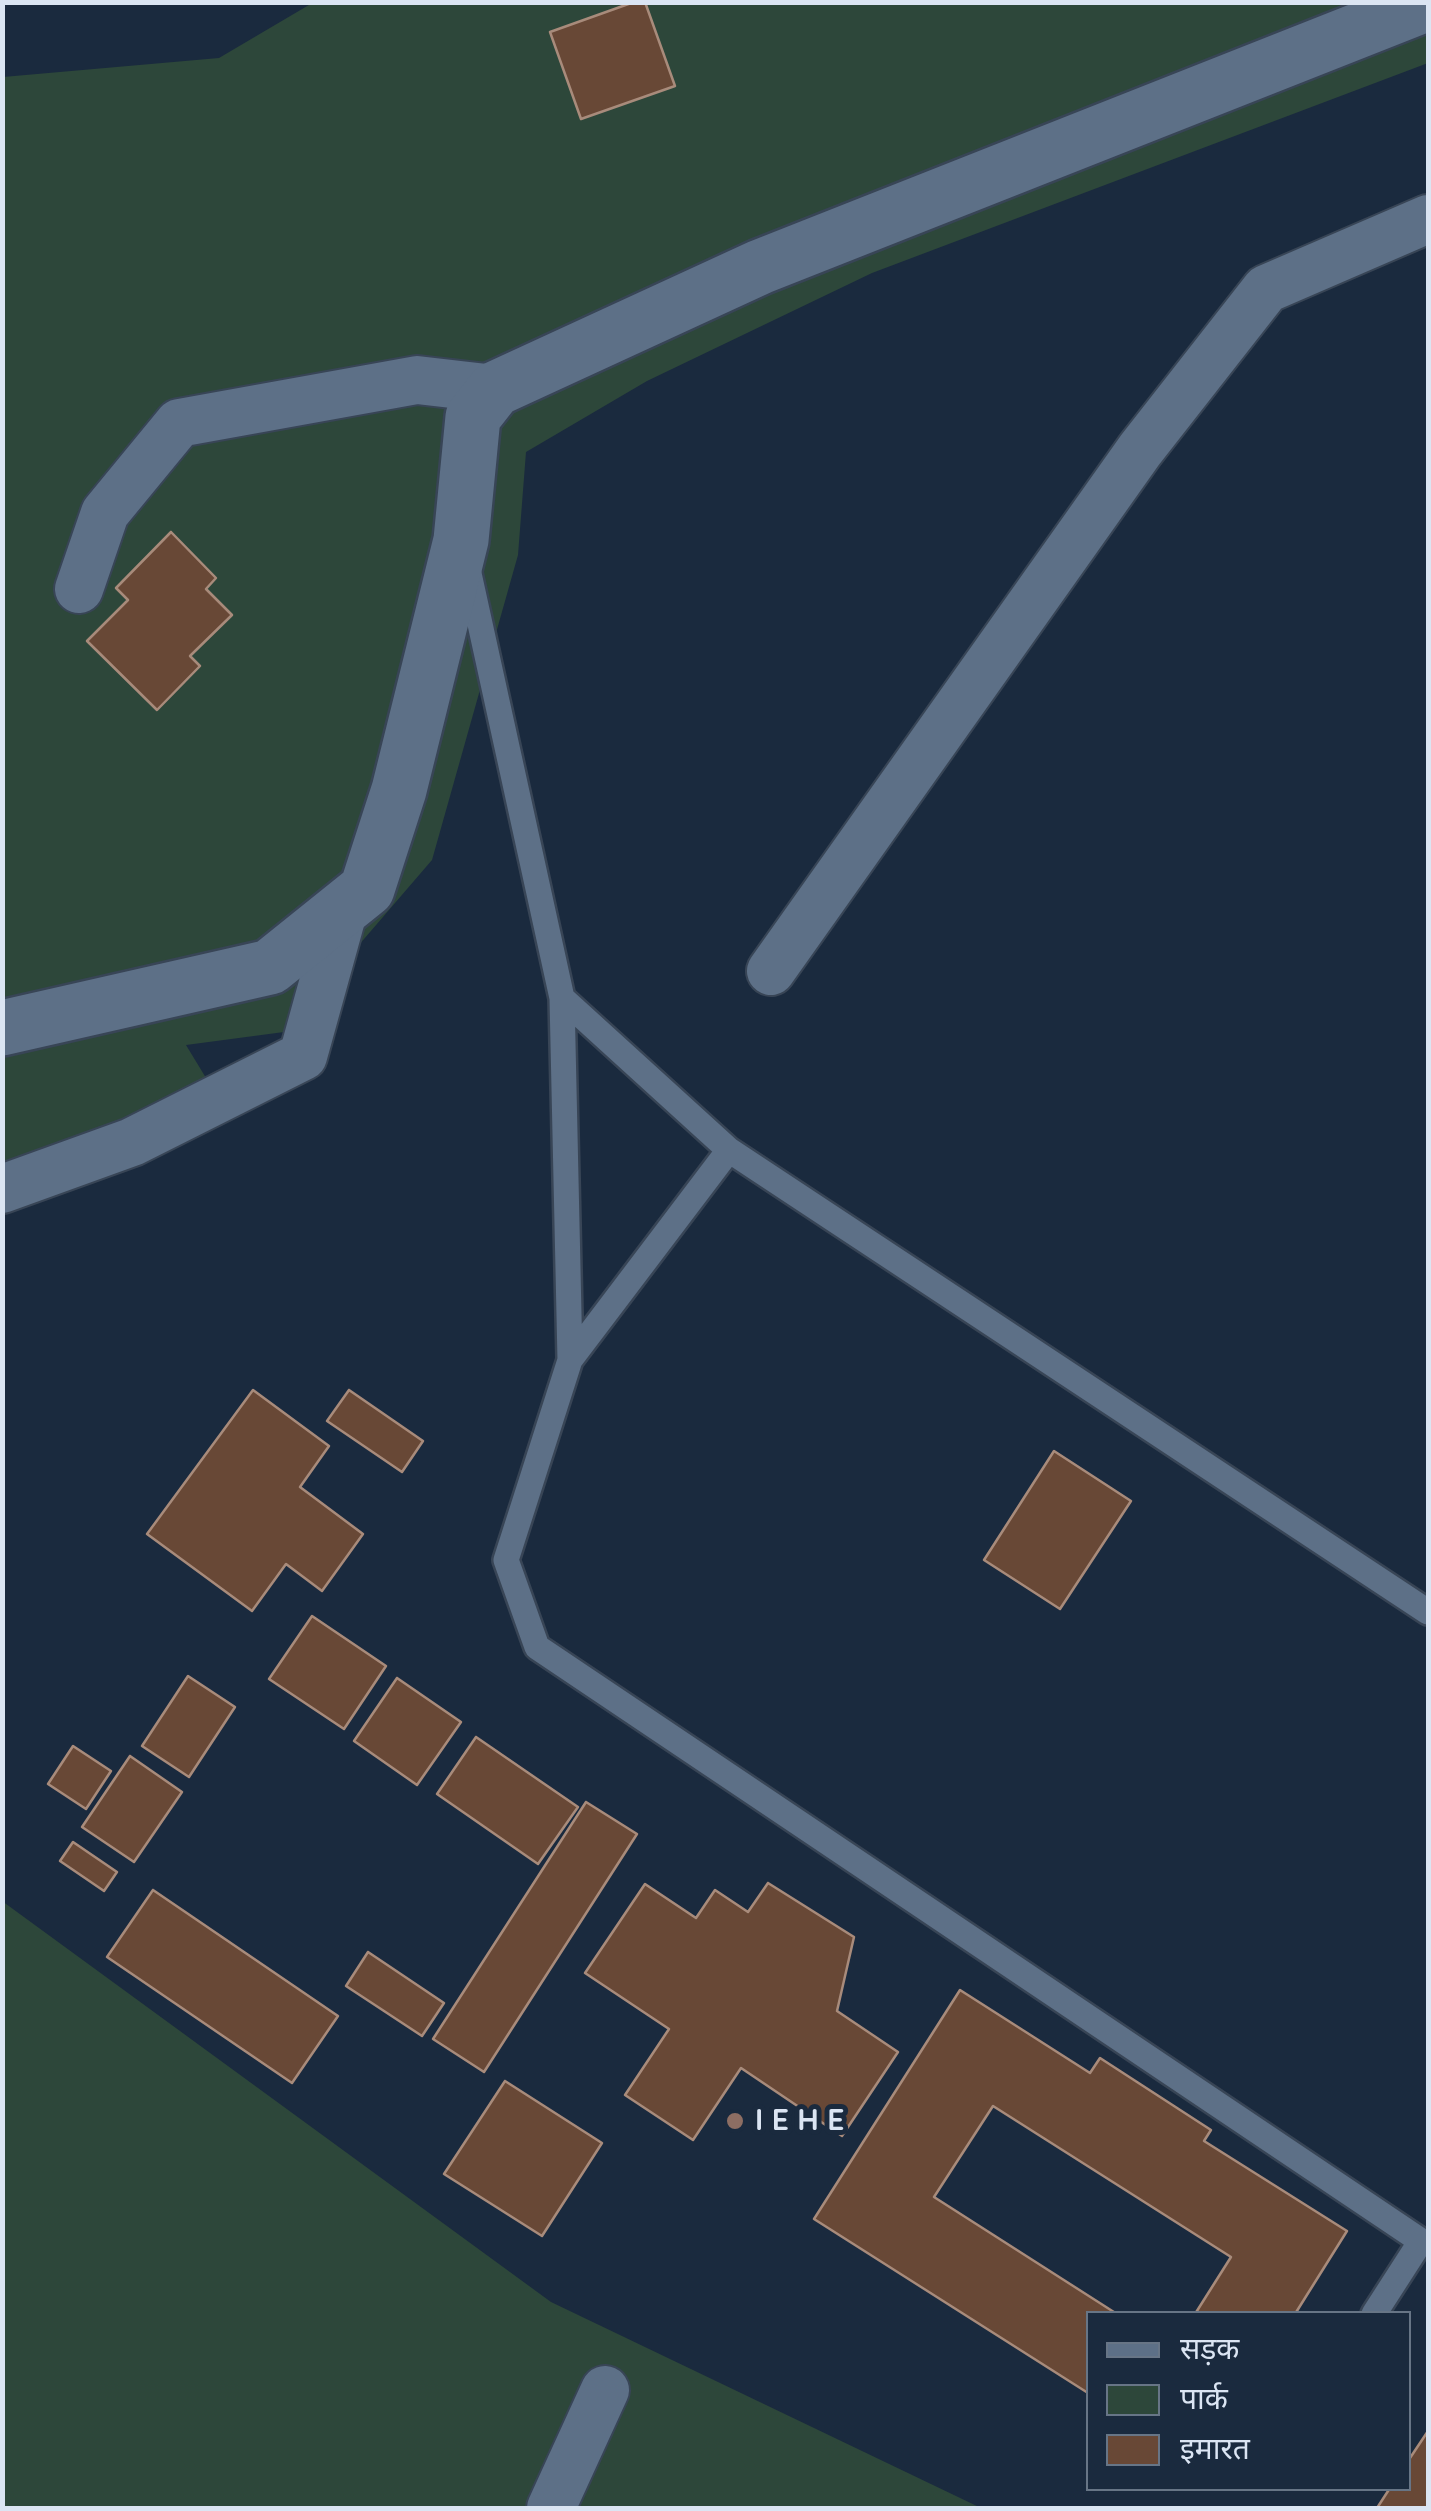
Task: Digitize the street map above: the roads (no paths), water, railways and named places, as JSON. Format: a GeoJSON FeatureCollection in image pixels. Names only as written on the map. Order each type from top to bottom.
{"type":"FeatureCollection","features":[{"type":"Feature","properties":{"kind":"street"},"geometry":{"type":"LineString","coordinates":[[2,1028],[270,967],[366,890],[393,806],[462,540],[474,417],[495,389],[760,268],[1428,2]]}},
{"type":"Feature","properties":{"kind":"street"},"geometry":{"type":"LineString","coordinates":[[771,971],[1140,450],[1266,290],[1428,219]]}},
{"type":"Feature","properties":{"kind":"street"},"geometry":{"type":"LineString","coordinates":[[79,589],[104,513],[178,423],[417,380],[495,389]]}},
{"type":"Feature","properties":{"kind":"street"},"geometry":{"type":"LineString","coordinates":[[2,1189],[132,1142],[303,1056],[344,908]]}},
{"type":"Feature","properties":{"kind":"street"},"geometry":{"type":"LineString","coordinates":[[551,2508],[606,2390]]}},
{"type":"Feature","properties":{"kind":"lane"},"geometry":{"type":"LineString","coordinates":[[462,540],[562,998],[570,1360],[506,1560],[536,1647],[1425,2235],[1376,2311]]}},
{"type":"Feature","properties":{"kind":"lane"},"geometry":{"type":"LineString","coordinates":[[562,998],[729,1150],[1428,1612]]}},
{"type":"Feature","properties":{"kind":"lane"},"geometry":{"type":"LineString","coordinates":[[570,1360],[729,1150]]}},
{"type":"Feature","properties":{"kind":"place","name":"I E H E"},"geometry":{"type":"Point","coordinates":[735,2121]}}]}
